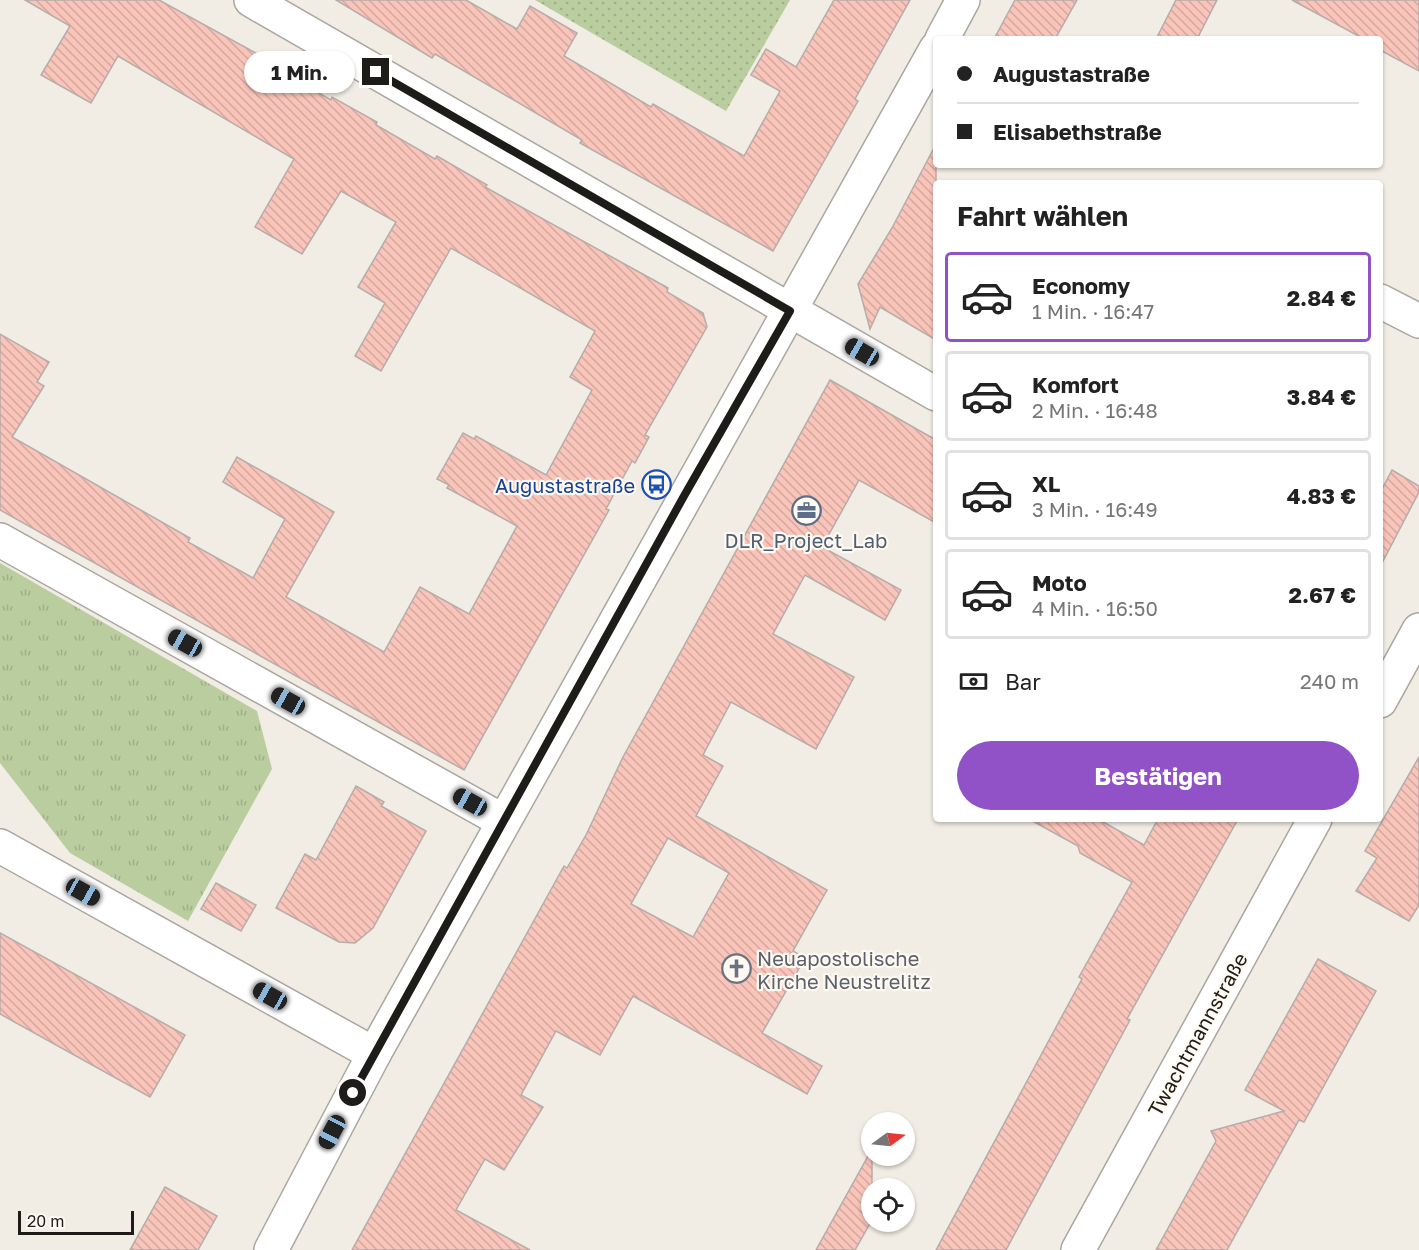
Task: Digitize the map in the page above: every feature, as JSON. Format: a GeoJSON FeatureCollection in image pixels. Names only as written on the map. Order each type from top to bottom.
{"type":"FeatureCollection","features":[{"type":"Feature","properties":{"kind":"street"},"geometry":{"type":"LineString","coordinates":[[251,0],[933,392]]}},
{"type":"Feature","properties":{"kind":"street"},"geometry":{"type":"LineString","coordinates":[[944,36],[963,0]]}},
{"type":"Feature","properties":{"kind":"street"},"geometry":{"type":"LineString","coordinates":[[270,1250],[374,1054],[503,821],[933,54]]}},
{"type":"Feature","properties":{"kind":"street"},"geometry":{"type":"LineString","coordinates":[[1383,303],[1419,321]]}},
{"type":"Feature","properties":{"kind":"street"},"geometry":{"type":"LineString","coordinates":[[0,540],[503,821]]}},
{"type":"Feature","properties":{"kind":"street"},"geometry":{"type":"LineString","coordinates":[[1383,695],[1419,630]]}},
{"type":"Feature","properties":{"kind":"street","name":"Twachtmannstraße"},"geometry":{"type":"LineString","coordinates":[[1078,1250],[1313,822]]}},
{"type":"Feature","properties":{"kind":"street"},"geometry":{"type":"LineString","coordinates":[[0,846],[374,1054]]}},
{"type":"Feature","properties":{"kind":"green space"},"geometry":{"type":"Polygon","coordinates":[[[535,0],[790,0],[726,111],[535,0]]]}},
{"type":"Feature","properties":{"kind":"green space"},"geometry":{"type":"Polygon","coordinates":[[[0,563],[257,711],[272,769],[188,921],[70,853],[0,763],[0,563]]]}},
{"type":"Feature","properties":{"kind":"building"},"geometry":{"type":"Polygon","coordinates":[[[25,0],[159,0],[272,62],[270,65],[331,100],[332,97],[377,122],[376,125],[435,159],[437,156],[487,185],[485,187],[668,288],[667,292],[703,313],[707,327],[645,435],[649,437],[635,463],[632,461],[606,509],[609,510],[464,770],[0,510],[0,334],[49,362],[37,382],[44,386],[12,437],[190,538],[188,542],[253,578],[285,519],[223,482],[237,457],[334,512],[286,597],[384,652],[420,587],[469,614],[517,526],[447,488],[449,485],[437,479],[463,433],[474,439],[476,436],[546,475],[592,390],[570,377],[595,331],[451,248],[381,371],[355,356],[385,303],[358,287],[396,222],[341,191],[302,254],[255,227],[294,159],[118,56],[91,103],[41,75],[70,26],[25,0]]]}},
{"type":"Feature","properties":{"kind":"building"},"geometry":{"type":"Polygon","coordinates":[[[336,0],[466,0],[517,29],[530,6],[577,33],[564,56],[651,107],[653,104],[744,156],[780,91],[751,75],[766,49],[796,67],[834,0],[910,0],[855,99],[858,101],[773,251],[580,143],[582,140],[435,54],[432,58],[336,0]]]}},
{"type":"Feature","properties":{"kind":"building"},"geometry":{"type":"Polygon","coordinates":[[[1015,0],[1077,0],[1057,36],[996,36],[1015,0]]]}},
{"type":"Feature","properties":{"kind":"building"},"geometry":{"type":"Polygon","coordinates":[[[1176,0],[1217,0],[1199,36],[1158,36],[1176,0]]]}},
{"type":"Feature","properties":{"kind":"building"},"geometry":{"type":"Polygon","coordinates":[[[1292,0],[1419,0],[1419,71],[1383,52],[1383,36],[1358,36],[1292,0]]]}},
{"type":"Feature","properties":{"kind":"building"},"geometry":{"type":"Polygon","coordinates":[[[933,150],[933,168],[936,168],[936,180],[933,180],[933,338],[880,307],[870,329],[858,284],[892,228],[933,150]]]}},
{"type":"Feature","properties":{"kind":"building"},"geometry":{"type":"Polygon","coordinates":[[[830,380],[933,438],[933,521],[859,480],[822,547],[901,590],[885,620],[805,575],[773,634],[854,677],[816,749],[731,702],[703,755],[723,766],[696,816],[827,890],[793,951],[805,958],[762,1033],[822,1066],[807,1094],[633,996],[600,1055],[556,1031],[521,1095],[543,1107],[504,1170],[485,1159],[456,1210],[530,1250],[352,1250],[564,866],[567,868],[586,835],[623,757],[830,380]],[[668,838],[631,904],[693,937],[729,873],[668,838]]]}},
{"type":"Feature","properties":{"kind":"building"},"geometry":{"type":"Polygon","coordinates":[[[1392,470],[1419,486],[1419,492],[1383,561],[1383,487],[1392,470]]]}},
{"type":"Feature","properties":{"kind":"building"},"geometry":{"type":"Polygon","coordinates":[[[1419,757],[1419,905],[1409,921],[1356,891],[1377,858],[1365,851],[1419,757]]]}},
{"type":"Feature","properties":{"kind":"building"},"geometry":{"type":"Polygon","coordinates":[[[356,786],[384,802],[381,806],[426,831],[373,928],[355,943],[339,942],[276,908],[305,854],[316,860],[356,786]]]}},
{"type":"Feature","properties":{"kind":"building"},"geometry":{"type":"Polygon","coordinates":[[[1034,822],[1103,822],[1144,845],[1156,822],[1236,822],[1127,1019],[1130,1020],[1006,1250],[936,1250],[1082,979],[1079,977],[1132,882],[1080,853],[1078,846],[1034,822]]]}},
{"type":"Feature","properties":{"kind":"building"},"geometry":{"type":"Polygon","coordinates":[[[216,883],[256,905],[241,931],[201,909],[216,883]]]}},
{"type":"Feature","properties":{"kind":"building"},"geometry":{"type":"Polygon","coordinates":[[[0,933],[185,1035],[150,1097],[0,1014],[0,933]]]}},
{"type":"Feature","properties":{"kind":"building"},"geometry":{"type":"Polygon","coordinates":[[[1318,959],[1376,991],[1304,1122],[1299,1120],[1227,1250],[1156,1250],[1216,1141],[1211,1131],[1284,1111],[1245,1090],[1318,959]]]}},
{"type":"Feature","properties":{"kind":"building"},"geometry":{"type":"Polygon","coordinates":[[[863,1166],[872,1166],[872,1178],[861,1178],[861,1232],[865,1232],[855,1250],[816,1250],[863,1166]]]}},
{"type":"Feature","properties":{"kind":"building"},"geometry":{"type":"Polygon","coordinates":[[[165,1187],[217,1216],[198,1250],[130,1250],[165,1187]]]}},
{"type":"Feature","properties":{"kind":"place","name":"Augustastraße"},"geometry":{"type":"Point","coordinates":[656,485]}},
{"type":"Feature","properties":{"kind":"place","name":"DLR_Project_Lab"},"geometry":{"type":"Point","coordinates":[806,510]}},
{"type":"Feature","properties":{"kind":"place","name":"Neuapostolische Kirche Neustrelitz"},"geometry":{"type":"Point","coordinates":[736,969]}},
{"type":"Feature","properties":{"kind":"route"},"geometry":{"type":"LineString","coordinates":[[353,1093],[684,496],[790,311],[376,72]]}}]}
